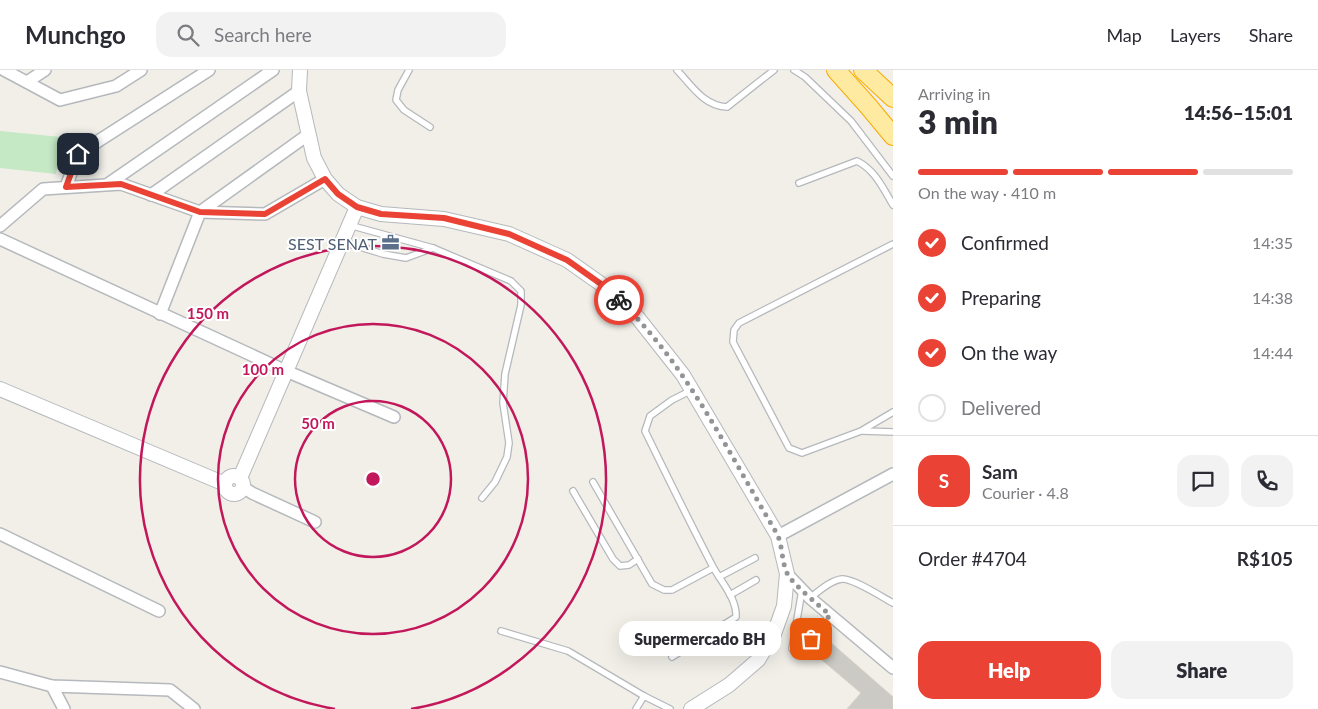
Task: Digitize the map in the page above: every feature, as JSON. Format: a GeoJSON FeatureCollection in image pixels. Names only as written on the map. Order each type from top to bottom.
{"type":"FeatureCollection","features":[{"type":"Feature","properties":{"kind":"highway"},"geometry":{"type":"LineString","coordinates":[[836,70],[893,136]]}},
{"type":"Feature","properties":{"kind":"highway"},"geometry":{"type":"LineString","coordinates":[[863,70],[893,98]]}},
{"type":"Feature","properties":{"kind":"street"},"geometry":{"type":"LineString","coordinates":[[4,70],[60,100],[116,86],[141,70]]}},
{"type":"Feature","properties":{"kind":"street"},"geometry":{"type":"LineString","coordinates":[[27,82],[45,70]]}},
{"type":"Feature","properties":{"kind":"street"},"geometry":{"type":"LineString","coordinates":[[66,187],[78,154],[209,70]]}},
{"type":"Feature","properties":{"kind":"street"},"geometry":{"type":"LineString","coordinates":[[107,185],[273,70]]}},
{"type":"Feature","properties":{"kind":"street"},"geometry":{"type":"LineString","coordinates":[[300,70],[300,91],[314,158],[325,179],[338,194],[357,207],[381,214],[444,218],[509,234],[567,260],[601,284],[638,318],[683,375],[778,536],[787,574],[784,606],[781,615],[774,634],[758,660],[729,685],[691,709]]}},
{"type":"Feature","properties":{"kind":"street"},"geometry":{"type":"LineString","coordinates":[[151,195],[300,91]]}},
{"type":"Feature","properties":{"kind":"street"},"geometry":{"type":"LineString","coordinates":[[160,314],[200,212],[309,134]]}},
{"type":"Feature","properties":{"kind":"street"},"geometry":{"type":"LineString","coordinates":[[0,226],[43,189],[121,184],[200,212],[265,214],[325,179]]}},
{"type":"Feature","properties":{"kind":"street"},"geometry":{"type":"LineString","coordinates":[[236,482],[357,207]]}},
{"type":"Feature","properties":{"kind":"street"},"geometry":{"type":"LineString","coordinates":[[0,239],[286,371],[394,417]]}},
{"type":"Feature","properties":{"kind":"street"},"geometry":{"type":"LineString","coordinates":[[0,389],[236,482],[315,522]]}},
{"type":"Feature","properties":{"kind":"street"},"geometry":{"type":"LineString","coordinates":[[778,536],[893,474]]}},
{"type":"Feature","properties":{"kind":"street"},"geometry":{"type":"LineString","coordinates":[[0,534],[159,611]]}},
{"type":"Feature","properties":{"kind":"street"},"geometry":{"type":"LineString","coordinates":[[787,574],[806,594],[893,668]]}},
{"type":"Feature","properties":{"kind":"street"},"geometry":{"type":"LineString","coordinates":[[0,672],[52,686],[170,690],[194,709]]}},
{"type":"Feature","properties":{"kind":"street"},"geometry":{"type":"LineString","coordinates":[[52,686],[64,709]]}},
{"type":"Feature","properties":{"kind":"lane"},"geometry":{"type":"LineString","coordinates":[[409,70],[398,90],[396,100],[404,110],[430,128]]}},
{"type":"Feature","properties":{"kind":"lane"},"geometry":{"type":"LineString","coordinates":[[677,70],[705,100],[716,106],[727,107],[774,70]]}},
{"type":"Feature","properties":{"kind":"lane"},"geometry":{"type":"LineString","coordinates":[[794,70],[805,77],[851,121],[893,176]]}},
{"type":"Feature","properties":{"kind":"lane"},"geometry":{"type":"LineString","coordinates":[[799,183],[857,161],[866,165],[876,176],[893,205]]}},
{"type":"Feature","properties":{"kind":"lane"},"geometry":{"type":"LineString","coordinates":[[349,225],[433,248],[511,281],[521,292],[521,305],[505,374],[503,403],[509,443],[507,457],[495,482],[482,498]]}},
{"type":"Feature","properties":{"kind":"lane"},"geometry":{"type":"LineString","coordinates":[[342,241],[383,254],[406,258],[433,248]]}},
{"type":"Feature","properties":{"kind":"lane"},"geometry":{"type":"LineString","coordinates":[[893,244],[739,323],[734,330],[733,342],[789,448],[802,452],[861,431],[893,412]]}},
{"type":"Feature","properties":{"kind":"lane"},"geometry":{"type":"LineString","coordinates":[[672,656],[736,617],[736,609],[730,595],[713,568],[645,431],[650,416],[672,400],[692,390]]}},
{"type":"Feature","properties":{"kind":"lane"},"geometry":{"type":"LineString","coordinates":[[861,431],[893,432]]}},
{"type":"Feature","properties":{"kind":"lane"},"geometry":{"type":"LineString","coordinates":[[593,482],[652,584],[664,590],[672,590],[713,568]]}},
{"type":"Feature","properties":{"kind":"lane"},"geometry":{"type":"LineString","coordinates":[[573,491],[613,559],[620,566],[629,565],[638,559]]}},
{"type":"Feature","properties":{"kind":"lane"},"geometry":{"type":"LineString","coordinates":[[719,577],[754,558]]}},
{"type":"Feature","properties":{"kind":"lane"},"geometry":{"type":"LineString","coordinates":[[830,615],[800,655],[792,649],[806,594],[843,579],[853,582],[893,603]]}},
{"type":"Feature","properties":{"kind":"lane"},"geometry":{"type":"LineString","coordinates":[[730,595],[756,580]]}},
{"type":"Feature","properties":{"kind":"lane"},"geometry":{"type":"LineString","coordinates":[[501,631],[568,650],[644,696],[670,709]]}},
{"type":"Feature","properties":{"kind":"lane"},"geometry":{"type":"LineString","coordinates":[[636,709],[644,696]]}},
{"type":"Feature","properties":{"kind":"green space"},"geometry":{"type":"Polygon","coordinates":[[[0,131],[61,137],[56,174],[0,168],[0,131]]]}},
{"type":"Feature","properties":{"kind":"building"},"geometry":{"type":"Polygon","coordinates":[[[821,634],[893,697],[893,709],[847,709],[861,693],[809,649],[821,634]]]}},
{"type":"Feature","properties":{"kind":"way so far"},"geometry":{"type":"LineString","coordinates":[[619,300],[638,318],[683,375],[778,536],[787,574],[830,615],[811,639]]}},
{"type":"Feature","properties":{"kind":"place","name":"SEST SENAT"},"geometry":{"type":"Point","coordinates":[391,243]}},
{"type":"Feature","properties":{"kind":"place","name":"Supermercado BH"},"geometry":{"type":"Point","coordinates":[811,639]}},
{"type":"Feature","properties":{"kind":"route"},"geometry":{"type":"LineString","coordinates":[[78,154],[66,187],[121,184],[200,212],[265,214],[325,179],[338,194],[357,207],[381,214],[444,218],[509,234],[567,260],[601,284],[619,300]]}}]}
